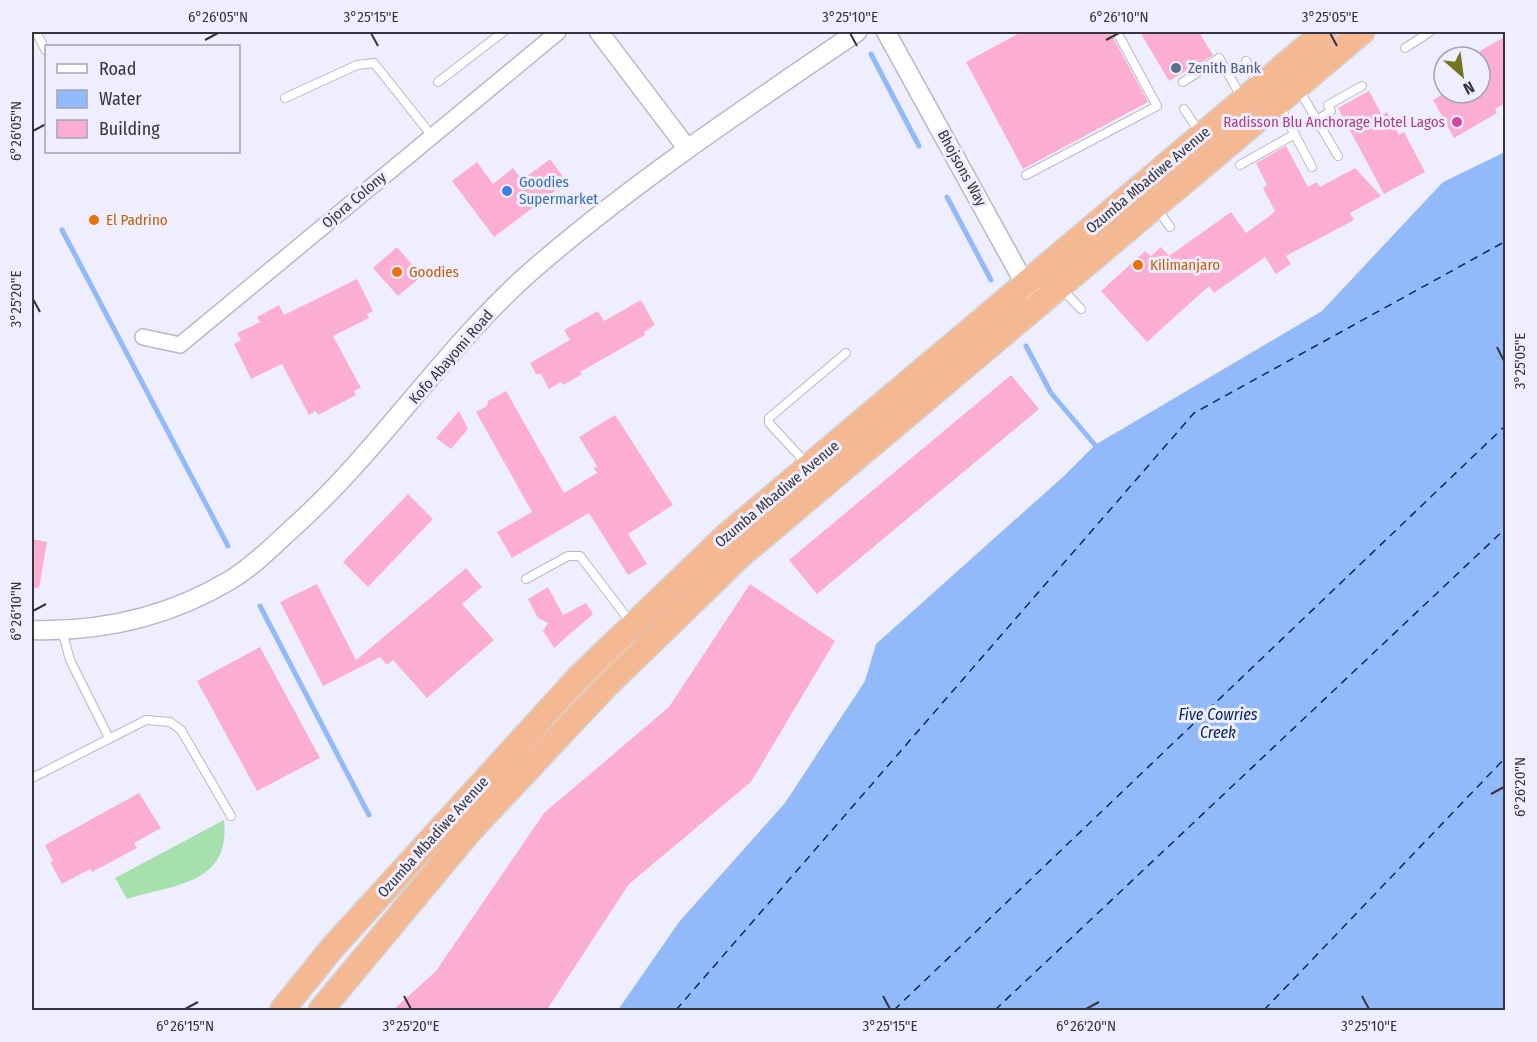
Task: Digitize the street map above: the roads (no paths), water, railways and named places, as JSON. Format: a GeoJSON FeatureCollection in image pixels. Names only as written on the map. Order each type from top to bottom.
{"type":"FeatureCollection","features":[{"type":"Feature","properties":{"kind":"highway","name":"Ozumba Mbadiwe Avenue"},"geometry":{"type":"LineString","coordinates":[[282,1011],[333,947],[579,677],[726,536],[1324,32]]}},
{"type":"Feature","properties":{"kind":"highway","name":"Ozumba Mbadiwe Avenue"},"geometry":{"type":"LineString","coordinates":[[321,1011],[469,832],[605,687],[741,555],[874,446],[1155,207],[1210,166],[1362,32]]}},
{"type":"Feature","properties":{"kind":"highway"},"geometry":{"type":"LineString","coordinates":[[266,1011],[333,947]]}},
{"type":"Feature","properties":{"kind":"street","name":"Ojora Colony"},"geometry":{"type":"LineString","coordinates":[[143,337],[180,345],[558,32]]}},
{"type":"Feature","properties":{"kind":"street"},"geometry":{"type":"LineString","coordinates":[[599,32],[687,147]]}},
{"type":"Feature","properties":{"kind":"street","name":"Kofo Abayomi Road"},"geometry":{"type":"LineString","coordinates":[[32,630],[100,627],[143,618],[184,603],[234,578],[324,500],[493,308],[534,269],[635,185],[857,32]]}},
{"type":"Feature","properties":{"kind":"street","name":"Bhojsons Way"},"geometry":{"type":"LineString","coordinates":[[886,32],[1025,284],[1041,302]]}},
{"type":"Feature","properties":{"kind":"lane"},"geometry":{"type":"LineString","coordinates":[[36,32],[45,49]]}},
{"type":"Feature","properties":{"kind":"lane"},"geometry":{"type":"LineString","coordinates":[[438,82],[503,32]]}},
{"type":"Feature","properties":{"kind":"lane"},"geometry":{"type":"LineString","coordinates":[[1026,175],[1157,106],[1117,32]]}},
{"type":"Feature","properties":{"kind":"lane"},"geometry":{"type":"LineString","coordinates":[[1405,48],[1430,32]]}},
{"type":"Feature","properties":{"kind":"lane"},"geometry":{"type":"LineString","coordinates":[[1183,82],[1219,58],[1251,93]]}},
{"type":"Feature","properties":{"kind":"lane"},"geometry":{"type":"LineString","coordinates":[[1246,62],[1251,93]]}},
{"type":"Feature","properties":{"kind":"lane"},"geometry":{"type":"LineString","coordinates":[[285,98],[357,65],[374,63],[432,136]]}},
{"type":"Feature","properties":{"kind":"lane"},"geometry":{"type":"LineString","coordinates":[[1317,120],[1331,111],[1328,105],[1362,86]]}},
{"type":"Feature","properties":{"kind":"lane"},"geometry":{"type":"LineString","coordinates":[[1298,87],[1338,156]]}},
{"type":"Feature","properties":{"kind":"lane"},"geometry":{"type":"LineString","coordinates":[[1278,104],[1312,167]]}},
{"type":"Feature","properties":{"kind":"lane"},"geometry":{"type":"LineString","coordinates":[[1184,109],[1201,135]]}},
{"type":"Feature","properties":{"kind":"lane"},"geometry":{"type":"LineString","coordinates":[[1240,165],[1295,134]]}},
{"type":"Feature","properties":{"kind":"lane"},"geometry":{"type":"LineString","coordinates":[[1155,207],[1170,227]]}},
{"type":"Feature","properties":{"kind":"lane"},"geometry":{"type":"LineString","coordinates":[[1060,286],[1081,309]]}},
{"type":"Feature","properties":{"kind":"lane"},"geometry":{"type":"LineString","coordinates":[[808,467],[769,423],[769,418],[846,353]]}},
{"type":"Feature","properties":{"kind":"lane"},"geometry":{"type":"LineString","coordinates":[[526,579],[568,556],[580,556],[633,625]]}},
{"type":"Feature","properties":{"kind":"lane"},"geometry":{"type":"LineString","coordinates":[[62,630],[70,660],[109,738]]}},
{"type":"Feature","properties":{"kind":"lane"},"geometry":{"type":"LineString","coordinates":[[32,778],[146,720],[170,722],[181,729],[189,740],[231,816]]}},
{"type":"Feature","properties":{"kind":"water","name":"Five Cowries Creek"},"geometry":{"type":"Polygon","coordinates":[[[1505,152],[1505,1010],[618,1010],[679,922],[785,803],[865,681],[876,644],[1064,476],[1095,445],[1322,311],[1443,182],[1505,152]]]}},
{"type":"Feature","properties":{"kind":"waterway"},"geometry":{"type":"LineString","coordinates":[[871,54],[919,146]]}},
{"type":"Feature","properties":{"kind":"waterway"},"geometry":{"type":"LineString","coordinates":[[947,197],[991,280]]}},
{"type":"Feature","properties":{"kind":"waterway"},"geometry":{"type":"LineString","coordinates":[[62,230],[228,546]]}},
{"type":"Feature","properties":{"kind":"waterway"},"geometry":{"type":"LineString","coordinates":[[1026,346],[1051,393],[1095,445]]}},
{"type":"Feature","properties":{"kind":"waterway"},"geometry":{"type":"LineString","coordinates":[[260,606],[369,815]]}},
{"type":"Feature","properties":{"kind":"place","name":"Zenith Bank"},"geometry":{"type":"Point","coordinates":[1176,68]}},
{"type":"Feature","properties":{"kind":"place","name":"Radisson Blu Anchorage Hotel Lagos"},"geometry":{"type":"Point","coordinates":[1457,122]}},
{"type":"Feature","properties":{"kind":"place","name":"Goodies Supermarket"},"geometry":{"type":"Point","coordinates":[507,191]}},
{"type":"Feature","properties":{"kind":"place","name":"El Padrino"},"geometry":{"type":"Point","coordinates":[94,220]}},
{"type":"Feature","properties":{"kind":"place","name":"Kilimanjaro"},"geometry":{"type":"Point","coordinates":[1138,265]}},
{"type":"Feature","properties":{"kind":"place","name":"Goodies"},"geometry":{"type":"Point","coordinates":[397,272]}}]}
